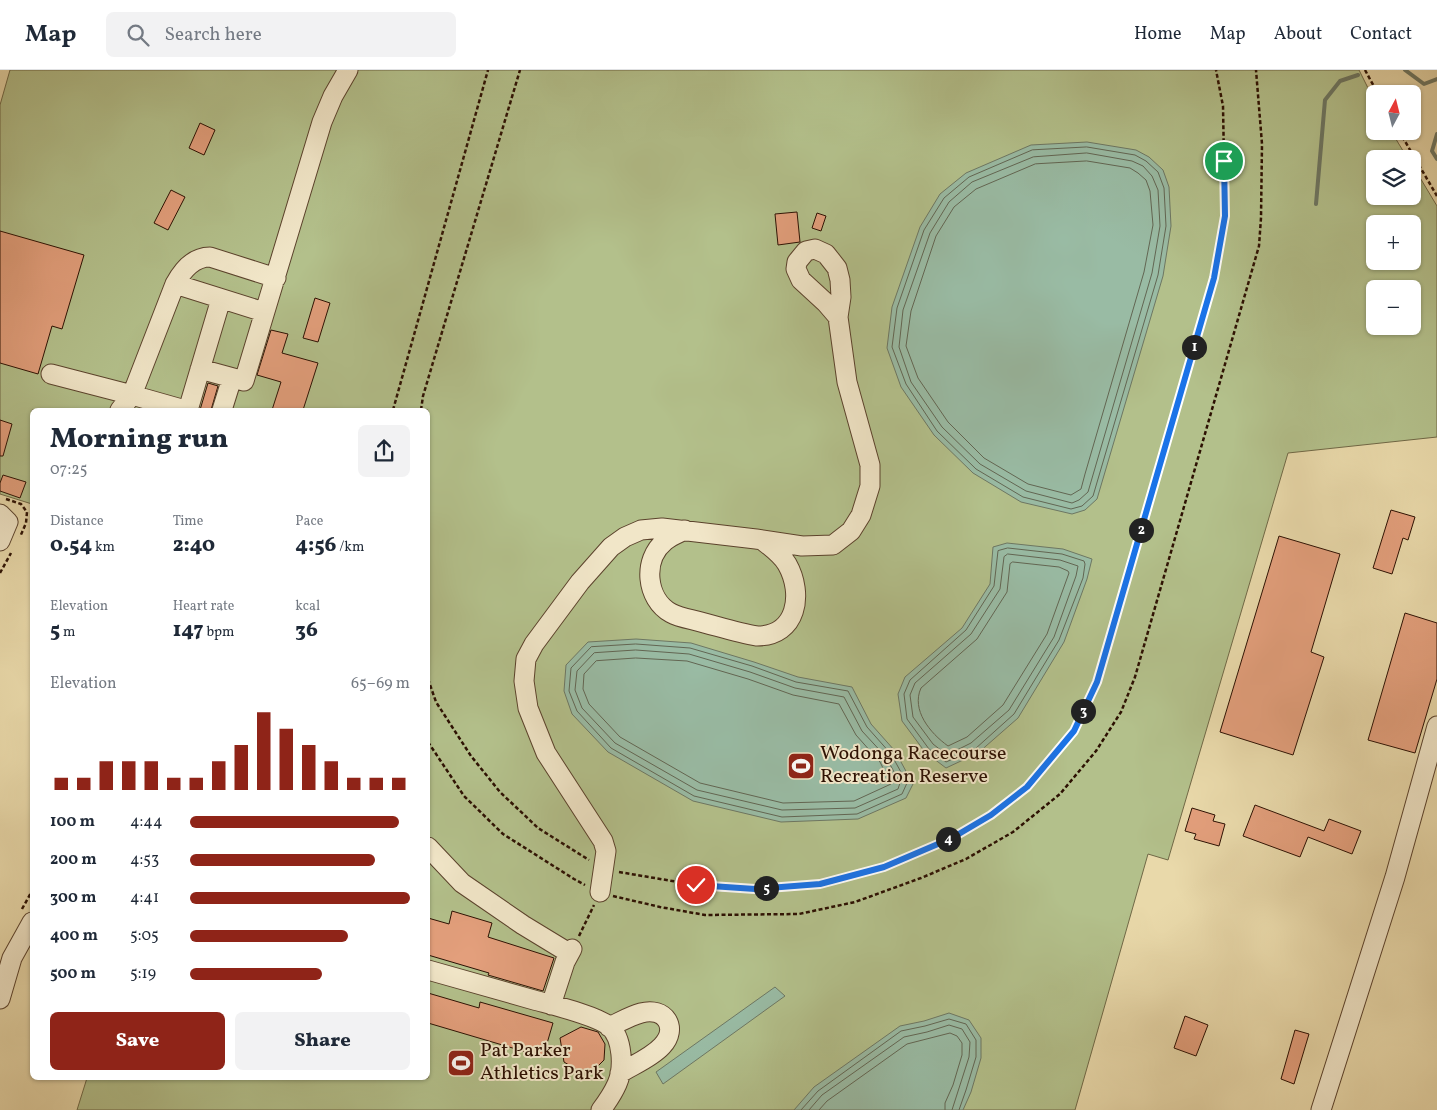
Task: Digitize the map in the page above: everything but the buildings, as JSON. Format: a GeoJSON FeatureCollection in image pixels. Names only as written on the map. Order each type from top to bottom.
{"type":"FeatureCollection","features":[{"type":"Feature","properties":{"kind":"street"},"geometry":{"type":"LineString","coordinates":[[200,369],[244,381],[322,122],[333,96],[348,70]]}},
{"type":"Feature","properties":{"kind":"street"},"geometry":{"type":"LineString","coordinates":[[122,408],[132,395],[140,370],[181,272],[203,257],[220,259],[276,278]]}},
{"type":"Feature","properties":{"kind":"street"},"geometry":{"type":"LineString","coordinates":[[175,284],[264,312]]}},
{"type":"Feature","properties":{"kind":"street"},"geometry":{"type":"LineString","coordinates":[[188,408],[221,299]]}},
{"type":"Feature","properties":{"kind":"street"},"geometry":{"type":"LineString","coordinates":[[600,892],[606,851],[603,841],[546,753],[528,708],[524,681],[526,660],[534,644],[580,582],[611,547],[625,537],[641,530],[662,528],[685,530],[802,546],[833,545],[851,531],[861,515],[870,486],[870,465],[847,382],[838,317]]}},
{"type":"Feature","properties":{"kind":"street"},"geometry":{"type":"LineString","coordinates":[[51,374],[180,408]]}},
{"type":"Feature","properties":{"kind":"street"},"geometry":{"type":"LineString","coordinates":[[223,408],[232,378]]}},
{"type":"Feature","properties":{"kind":"street"},"geometry":{"type":"LineString","coordinates":[[0,541],[4,518]]}},
{"type":"Feature","properties":{"kind":"street"},"geometry":{"type":"LineString","coordinates":[[685,530],[665,541],[652,561],[649,571],[651,583],[654,596],[660,606],[672,614],[749,635],[768,636],[777,633],[791,618],[796,600],[796,588],[787,565],[761,539]]}},
{"type":"Feature","properties":{"kind":"street"},"geometry":{"type":"LineString","coordinates":[[1321,1110],[1396,877],[1437,726]]}},
{"type":"Feature","properties":{"kind":"street"},"geometry":{"type":"LineString","coordinates":[[430,849],[462,883],[514,919],[571,951],[551,1004]]}},
{"type":"Feature","properties":{"kind":"street"},"geometry":{"type":"LineString","coordinates":[[0,999],[6,956],[30,925]]}},
{"type":"Feature","properties":{"kind":"street"},"geometry":{"type":"LineString","coordinates":[[430,971],[551,1004],[599,1021],[609,1027],[618,1043],[620,1073],[618,1082],[601,1110]]}},
{"type":"Feature","properties":{"kind":"street"},"geometry":{"type":"LineString","coordinates":[[609,1027],[642,1012],[656,1013],[667,1019],[671,1026],[670,1036],[657,1051],[620,1073]]}},
{"type":"Feature","properties":{"kind":"path"},"geometry":{"type":"LineString","coordinates":[[394,408],[488,70]]}},
{"type":"Feature","properties":{"kind":"path"},"geometry":{"type":"LineString","coordinates":[[421,408],[423,396],[520,70]]}},
{"type":"Feature","properties":{"kind":"path"},"geometry":{"type":"LineString","coordinates":[[430,686],[436,702],[471,756],[500,792],[538,828],[604,869],[696,885],[755,889],[820,884],[884,867],[952,838],[991,815],[1027,787],[1074,731],[1097,682],[1214,278],[1225,216],[1224,106],[1216,70]]}},
{"type":"Feature","properties":{"kind":"path"},"geometry":{"type":"LineString","coordinates":[[430,745],[464,796],[503,834],[574,880],[600,892],[660,908],[705,915],[799,914],[855,902],[966,859],[1013,832],[1060,794],[1096,750],[1121,712],[1135,677],[1258,246],[1261,218],[1262,144],[1256,70]]}},
{"type":"Feature","properties":{"kind":"path"},"geometry":{"type":"LineString","coordinates":[[1365,70],[1373,85]]}},
{"type":"Feature","properties":{"kind":"path"},"geometry":{"type":"LineString","coordinates":[[1404,140],[1437,196]]}},
{"type":"Feature","properties":{"kind":"path"},"geometry":{"type":"LineString","coordinates":[[571,951],[600,892]]}},
{"type":"Feature","properties":{"kind":"shaded area","name":"Wodonga Racecourse Recreation Reserve"},"geometry":{"type":"Polygon","coordinates":[[[10,70],[1359,70],[1366,85],[1366,140],[1396,140],[1403,150],[1366,150],[1366,205],[1421,205],[1421,179],[1437,206],[1437,437],[1288,453],[1168,860],[1148,854],[1075,1110],[77,1110],[86,1080],[430,1080],[430,408],[30,408],[30,503],[0,494],[0,105],[10,70]]]}},
{"type":"Feature","properties":{"kind":"water"},"geometry":{"type":"Polygon","coordinates":[[[1087,142],[1136,150],[1149,157],[1163,170],[1169,187],[1171,226],[1163,276],[1097,499],[1085,510],[1072,514],[1021,502],[973,473],[934,435],[901,387],[887,348],[892,307],[920,227],[940,194],[966,173],[1031,145],[1087,142]]]}},
{"type":"Feature","properties":{"kind":"water"},"geometry":{"type":"Polygon","coordinates":[[[1007,543],[1063,549],[1092,559],[1087,579],[1064,642],[1018,718],[978,753],[946,768],[925,752],[902,721],[898,694],[905,677],[962,628],[990,584],[993,547],[1007,543]]]}},
{"type":"Feature","properties":{"kind":"water"},"geometry":{"type":"Polygon","coordinates":[[[636,639],[691,643],[798,677],[852,687],[871,724],[895,751],[913,784],[906,798],[858,819],[781,822],[693,801],[608,752],[572,714],[564,691],[566,665],[588,642],[636,639]]]}},
{"type":"Feature","properties":{"kind":"water"},"geometry":{"type":"Polygon","coordinates":[[[775,987],[785,996],[663,1084],[656,1072],[775,987]]]}},
{"type":"Feature","properties":{"kind":"water"},"geometry":{"type":"Polygon","coordinates":[[[949,1013],[969,1020],[981,1038],[981,1058],[971,1092],[963,1110],[794,1110],[814,1087],[900,1026],[949,1013]]]}},
{"type":"Feature","properties":{"kind":"waterway"},"geometry":{"type":"LineString","coordinates":[[1405,70],[1424,84],[1437,79]]}},
{"type":"Feature","properties":{"kind":"waterway"},"geometry":{"type":"LineString","coordinates":[[1316,204],[1325,100],[1340,81],[1358,75]]}},
{"type":"Feature","properties":{"kind":"waterway"},"geometry":{"type":"LineString","coordinates":[[1437,134],[1432,151],[1437,159]]}},
{"type":"Feature","properties":{"kind":"place","name":"Wodonga Racecourse Recreation Reserve"},"geometry":{"type":"Point","coordinates":[801,766]}},
{"type":"Feature","properties":{"kind":"place","name":"Pat Parker Athletics Park"},"geometry":{"type":"Point","coordinates":[461,1063]}},
{"type":"Feature","properties":{"kind":"route"},"geometry":{"type":"LineString","coordinates":[[696,885],[755,889],[820,884],[884,867],[952,838],[991,815],[1027,787],[1074,731],[1097,682],[1214,278],[1225,216],[1224,161]]}}]}
